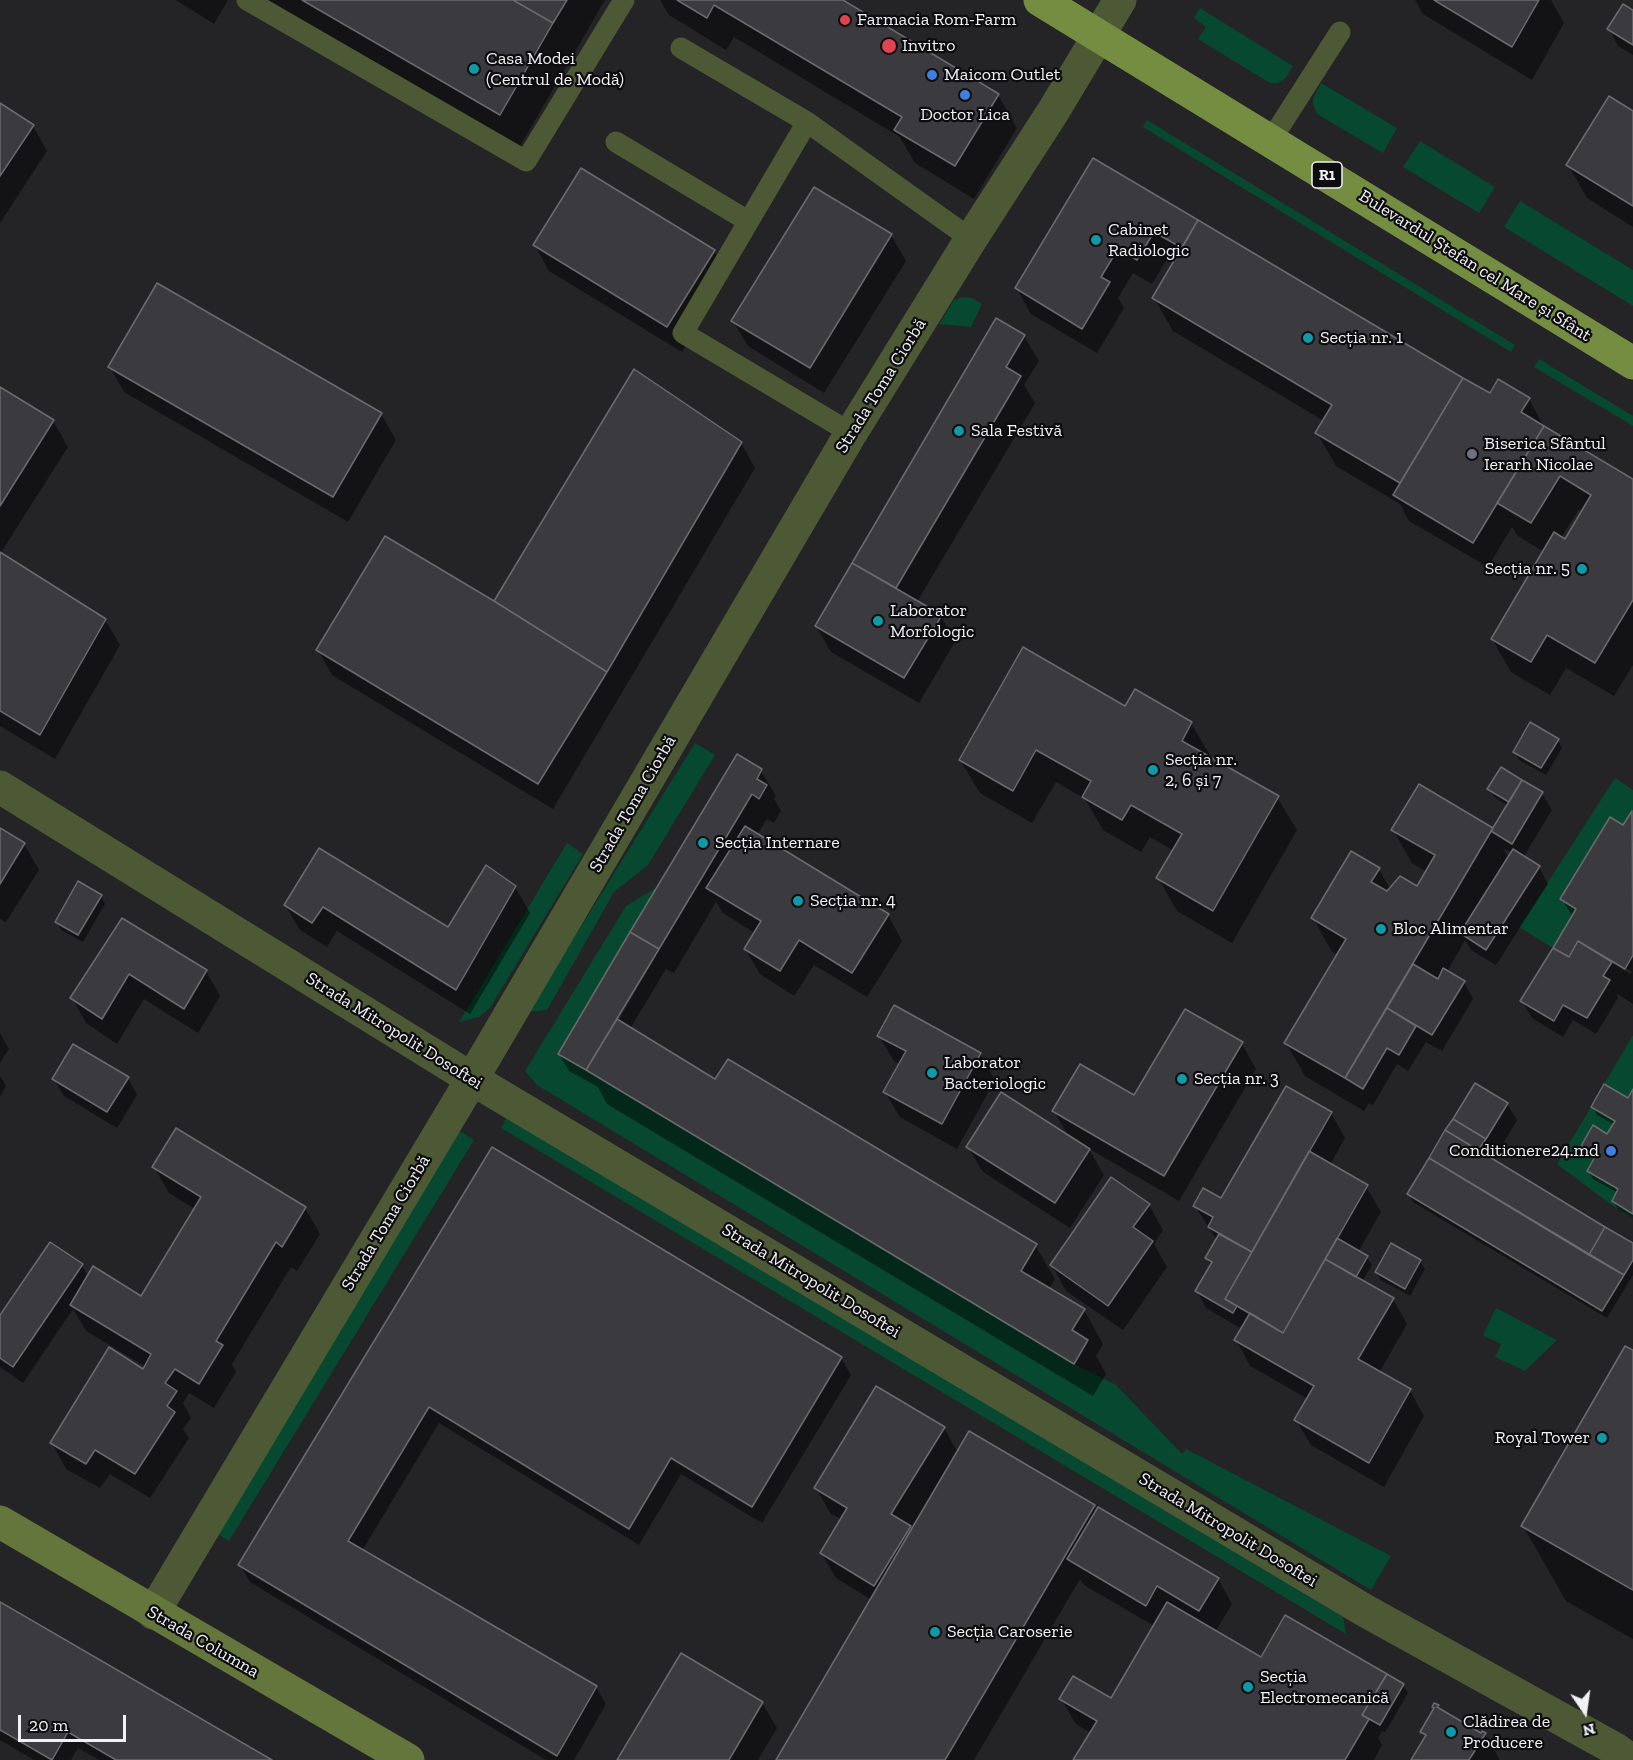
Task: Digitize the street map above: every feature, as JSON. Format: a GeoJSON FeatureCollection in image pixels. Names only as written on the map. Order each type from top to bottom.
{"type":"FeatureCollection","features":[{"type":"Feature","properties":{"kind":"main road","name":"Bulevardul Ștefan cel Mare și Sfânt"},"geometry":{"type":"LineString","coordinates":[[1040,0],[1633,363]]}},
{"type":"Feature","properties":{"kind":"main road","name":"Strada Columna"},"geometry":{"type":"LineString","coordinates":[[0,1522],[408,1760]]}},
{"type":"Feature","properties":{"kind":"street","name":"Strada Toma Ciorbă"},"geometry":{"type":"LineString","coordinates":[[153,1612],[472,1079],[851,434],[1100,36],[1120,0]]}},
{"type":"Feature","properties":{"kind":"street","name":"Strada Mitropolit Dosoftei"},"geometry":{"type":"LineString","coordinates":[[0,787],[472,1079],[1364,1610],[1617,1750],[1630,1760]]}},
{"type":"Feature","properties":{"kind":"lane"},"geometry":{"type":"LineString","coordinates":[[247,0],[526,161],[624,0]]}},
{"type":"Feature","properties":{"kind":"lane"},"geometry":{"type":"LineString","coordinates":[[1271,141],[1340,32]]}},
{"type":"Feature","properties":{"kind":"lane"},"geometry":{"type":"LineString","coordinates":[[681,48],[807,122],[971,239]]}},
{"type":"Feature","properties":{"kind":"lane"},"geometry":{"type":"LineString","coordinates":[[807,122],[683,333],[851,434]]}},
{"type":"Feature","properties":{"kind":"lane"},"geometry":{"type":"LineString","coordinates":[[616,142],[748,221]]}},
{"type":"Feature","properties":{"kind":"green space"},"geometry":{"type":"Polygon","coordinates":[[[1200,8],[1293,66],[1285,79],[1278,83],[1270,83],[1198,39],[1206,27],[1194,18],[1200,8]]]}},
{"type":"Feature","properties":{"kind":"green space"},"geometry":{"type":"Polygon","coordinates":[[[1321,83],[1397,128],[1383,153],[1317,114],[1313,98],[1321,83]]]}},
{"type":"Feature","properties":{"kind":"green space"},"geometry":{"type":"Polygon","coordinates":[[[1147,120],[1515,345],[1511,352],[1143,127],[1147,120]]]}},
{"type":"Feature","properties":{"kind":"green space"},"geometry":{"type":"Polygon","coordinates":[[[1420,141],[1495,187],[1479,213],[1403,167],[1420,141]]]}},
{"type":"Feature","properties":{"kind":"green space"},"geometry":{"type":"Polygon","coordinates":[[[1520,201],[1633,270],[1633,306],[1504,227],[1520,201]]]}},
{"type":"Feature","properties":{"kind":"green space"},"geometry":{"type":"Polygon","coordinates":[[[963,297],[972,298],[982,304],[971,327],[939,324],[954,300],[963,297]]]}},
{"type":"Feature","properties":{"kind":"green space"},"geometry":{"type":"Polygon","coordinates":[[[1539,359],[1633,416],[1633,426],[1534,367],[1539,359]]]}},
{"type":"Feature","properties":{"kind":"green space"},"geometry":{"type":"Polygon","coordinates":[[[695,743],[715,755],[648,865],[614,892],[547,1010],[528,1012],[695,743]]]}},
{"type":"Feature","properties":{"kind":"green space"},"geometry":{"type":"Polygon","coordinates":[[[1615,778],[1633,790],[1633,811],[1623,825],[1610,817],[1560,898],[1576,909],[1553,948],[1519,927],[1615,778]]]}},
{"type":"Feature","properties":{"kind":"green space"},"geometry":{"type":"Polygon","coordinates":[[[567,843],[583,854],[490,1008],[479,1017],[459,1022],[567,843]]]}},
{"type":"Feature","properties":{"kind":"green space"},"geometry":{"type":"Polygon","coordinates":[[[657,887],[558,1054],[1074,1364],[1116,1385],[1182,1454],[1186,1449],[1391,1556],[1371,1590],[537,1085],[525,1071],[626,906],[657,887]]]}},
{"type":"Feature","properties":{"kind":"green space"},"geometry":{"type":"Polygon","coordinates":[[[1633,1035],[1633,1089],[1628,1098],[1604,1084],[1633,1035]]]}},
{"type":"Feature","properties":{"kind":"green space"},"geometry":{"type":"Polygon","coordinates":[[[1591,1107],[1615,1121],[1607,1134],[1593,1125],[1581,1146],[1596,1155],[1587,1171],[1618,1189],[1612,1201],[1633,1214],[1633,1218],[1557,1164],[1591,1107]]]}},
{"type":"Feature","properties":{"kind":"green space"},"geometry":{"type":"Polygon","coordinates":[[[508,1115],[1343,1617],[1346,1634],[501,1128],[508,1115]]]}},
{"type":"Feature","properties":{"kind":"green space"},"geometry":{"type":"Polygon","coordinates":[[[457,1129],[474,1140],[229,1541],[212,1530],[457,1129]]]}},
{"type":"Feature","properties":{"kind":"green space"},"geometry":{"type":"Polygon","coordinates":[[[1496,1308],[1557,1340],[1525,1371],[1495,1357],[1501,1344],[1483,1335],[1496,1308]]]}},
{"type":"Feature","properties":{"kind":"building","name":"Casa Modei (Centrul de Modă)"},"geometry":{"type":"Polygon","coordinates":[[[302,0],[513,0],[553,23],[500,115],[302,0]]]}},
{"type":"Feature","properties":{"kind":"building"},"geometry":{"type":"Polygon","coordinates":[[[513,0],[567,0],[553,23],[513,0]]]}},
{"type":"Feature","properties":{"kind":"building"},"geometry":{"type":"Polygon","coordinates":[[[677,0],[843,0],[999,94],[955,166],[894,130],[902,117],[714,5],[707,18],[677,0]]]}},
{"type":"Feature","properties":{"kind":"building"},"geometry":{"type":"Polygon","coordinates":[[[1434,0],[1539,0],[1512,47],[1434,0]]]}},
{"type":"Feature","properties":{"kind":"building"},"geometry":{"type":"Polygon","coordinates":[[[1623,4],[1633,10],[1633,45],[1607,29],[1623,4]]]}},
{"type":"Feature","properties":{"kind":"building"},"geometry":{"type":"Polygon","coordinates":[[[1609,96],[1633,111],[1633,206],[1566,165],[1609,96]]]}},
{"type":"Feature","properties":{"kind":"building"},"geometry":{"type":"Polygon","coordinates":[[[0,103],[34,125],[0,176],[0,103]]]}},
{"type":"Feature","properties":{"kind":"building","name":"Cabinet Radiologic"},"geometry":{"type":"Polygon","coordinates":[[[1093,158],[1198,220],[1182,248],[1154,232],[1137,260],[1118,249],[1101,277],[1110,282],[1082,329],[1015,288],[1093,158]]]}},
{"type":"Feature","properties":{"kind":"building"},"geometry":{"type":"Polygon","coordinates":[[[581,168],[715,250],[667,327],[533,245],[581,168]]]}},
{"type":"Feature","properties":{"kind":"building"},"geometry":{"type":"Polygon","coordinates":[[[814,187],[892,234],[810,368],[731,321],[814,187]]]}},
{"type":"Feature","properties":{"kind":"building","name":"Secția nr. 1"},"geometry":{"type":"Polygon","coordinates":[[[1198,220],[1463,378],[1400,483],[1315,433],[1332,405],[1152,298],[1198,220]]]}},
{"type":"Feature","properties":{"kind":"building"},"geometry":{"type":"Polygon","coordinates":[[[157,283],[382,413],[333,497],[108,367],[157,283]]]}},
{"type":"Feature","properties":{"kind":"building","name":"Sala Festivă"},"geometry":{"type":"Polygon","coordinates":[[[996,318],[1025,335],[1006,367],[1021,376],[896,588],[852,563],[996,318]]]}},
{"type":"Feature","properties":{"kind":"building"},"geometry":{"type":"Polygon","coordinates":[[[634,369],[742,442],[607,672],[494,601],[634,369]]]}},
{"type":"Feature","properties":{"kind":"building","name":"Biserica Sfântul Ierarh Nicolae"},"geometry":{"type":"Polygon","coordinates":[[[1463,378],[1490,393],[1498,379],[1530,398],[1521,412],[1544,426],[1473,543],[1393,495],[1463,378]]]}},
{"type":"Feature","properties":{"kind":"building"},"geometry":{"type":"Polygon","coordinates":[[[0,387],[54,420],[0,506],[0,387]]]}},
{"type":"Feature","properties":{"kind":"building","name":"Secția nr. 5"},"geometry":{"type":"Polygon","coordinates":[[[1544,426],[1633,479],[1633,600],[1595,663],[1547,635],[1531,662],[1491,639],[1554,532],[1565,539],[1591,495],[1560,476],[1531,523],[1497,503],[1544,426]]]}},
{"type":"Feature","properties":{"kind":"building"},"geometry":{"type":"Polygon","coordinates":[[[385,536],[607,672],[538,784],[316,650],[385,536]]]}},
{"type":"Feature","properties":{"kind":"building"},"geometry":{"type":"Polygon","coordinates":[[[0,552],[106,619],[40,735],[0,711],[0,552]]]}},
{"type":"Feature","properties":{"kind":"building","name":"Laborator Morfologic"},"geometry":{"type":"Polygon","coordinates":[[[852,563],[942,615],[904,678],[815,626],[852,563]]]}},
{"type":"Feature","properties":{"kind":"building","name":"Secția nr. 2, 6 și 7"},"geometry":{"type":"Polygon","coordinates":[[[1023,647],[1125,706],[1135,689],[1192,722],[1182,741],[1279,796],[1213,911],[1156,878],[1182,834],[1131,805],[1122,820],[1082,797],[1091,781],[1036,750],[1013,791],[959,760],[1023,647]]]}},
{"type":"Feature","properties":{"kind":"building"},"geometry":{"type":"Polygon","coordinates":[[[1530,722],[1559,739],[1541,768],[1513,752],[1530,722]]]}},
{"type":"Feature","properties":{"kind":"building","name":"Secția Internare"},"geometry":{"type":"Polygon","coordinates":[[[737,754],[762,769],[757,779],[767,785],[759,799],[752,794],[659,949],[630,932],[737,754]]]}},
{"type":"Feature","properties":{"kind":"building"},"geometry":{"type":"Polygon","coordinates":[[[1501,767],[1522,780],[1509,802],[1487,789],[1501,767]]]}},
{"type":"Feature","properties":{"kind":"building"},"geometry":{"type":"Polygon","coordinates":[[[1522,780],[1543,792],[1512,844],[1491,831],[1522,780]]]}},
{"type":"Feature","properties":{"kind":"building","name":"Bloc Alimentar"},"geometry":{"type":"Polygon","coordinates":[[[1419,784],[1493,828],[1345,1078],[1284,1043],[1346,939],[1311,918],[1351,851],[1380,868],[1371,882],[1387,891],[1400,876],[1417,886],[1435,855],[1391,830],[1419,784]]]}},
{"type":"Feature","properties":{"kind":"building"},"geometry":{"type":"Polygon","coordinates":[[[1632,811],[1633,955],[1625,969],[1578,941],[1569,957],[1553,948],[1576,909],[1560,899],[1610,817],[1623,825],[1632,811]]]}},
{"type":"Feature","properties":{"kind":"building","name":"Secția nr. 4"},"geometry":{"type":"Polygon","coordinates":[[[745,826],[889,914],[852,973],[799,940],[780,971],[744,949],[761,921],[706,888],[745,826]]]}},
{"type":"Feature","properties":{"kind":"building"},"geometry":{"type":"Polygon","coordinates":[[[0,828],[25,843],[0,884],[0,828]]]}},
{"type":"Feature","properties":{"kind":"building"},"geometry":{"type":"Polygon","coordinates":[[[319,848],[448,927],[486,865],[516,886],[456,990],[323,907],[312,923],[284,905],[319,848]]]}},
{"type":"Feature","properties":{"kind":"building"},"geometry":{"type":"Polygon","coordinates":[[[1513,849],[1540,866],[1486,950],[1460,933],[1513,849]]]}},
{"type":"Feature","properties":{"kind":"building"},"geometry":{"type":"Polygon","coordinates":[[[78,881],[102,895],[78,935],[55,922],[78,881]]]}},
{"type":"Feature","properties":{"kind":"building"},"geometry":{"type":"Polygon","coordinates":[[[122,918],[207,970],[184,1009],[129,974],[102,1019],[70,998],[122,918]]]}},
{"type":"Feature","properties":{"kind":"building"},"geometry":{"type":"Polygon","coordinates":[[[630,932],[659,949],[586,1070],[558,1054],[630,932]]]}},
{"type":"Feature","properties":{"kind":"building"},"geometry":{"type":"Polygon","coordinates":[[[1578,941],[1612,962],[1603,976],[1610,980],[1587,1018],[1563,1005],[1554,1021],[1520,1001],[1553,948],[1569,957],[1578,941]]]}},
{"type":"Feature","properties":{"kind":"building"},"geometry":{"type":"Polygon","coordinates":[[[1413,964],[1438,979],[1443,968],[1465,981],[1432,1035],[1387,1008],[1413,964]]]}},
{"type":"Feature","properties":{"kind":"building","name":"Laborator Bacteriologic"},"geometry":{"type":"Polygon","coordinates":[[[894,1005],[981,1053],[942,1124],[883,1092],[906,1051],[877,1036],[894,1005]]]}},
{"type":"Feature","properties":{"kind":"building"},"geometry":{"type":"Polygon","coordinates":[[[1387,1008],[1416,1026],[1399,1055],[1387,1048],[1363,1089],[1345,1078],[1387,1008]]]}},
{"type":"Feature","properties":{"kind":"building","name":"Secția nr. 3"},"geometry":{"type":"Polygon","coordinates":[[[1185,1009],[1243,1042],[1164,1176],[1052,1111],[1080,1064],[1134,1095],[1185,1009]]]}},
{"type":"Feature","properties":{"kind":"building"},"geometry":{"type":"Polygon","coordinates":[[[617,1019],[715,1079],[728,1059],[1037,1244],[1021,1271],[1085,1309],[1072,1330],[1088,1340],[1074,1364],[586,1070],[617,1019]]]}},
{"type":"Feature","properties":{"kind":"building"},"geometry":{"type":"Polygon","coordinates":[[[73,1044],[129,1077],[107,1112],[52,1079],[73,1044]]]}},
{"type":"Feature","properties":{"kind":"building"},"geometry":{"type":"Polygon","coordinates":[[[1475,1083],[1508,1103],[1486,1139],[1453,1119],[1475,1083]]]}},
{"type":"Feature","properties":{"kind":"building","name":"Conditionere24.md"},"geometry":{"type":"Polygon","coordinates":[[[1604,1084],[1628,1098],[1633,1089],[1633,1214],[1612,1201],[1618,1189],[1587,1171],[1596,1155],[1581,1146],[1593,1125],[1607,1134],[1615,1121],[1591,1107],[1604,1084]]]}},
{"type":"Feature","properties":{"kind":"building"},"geometry":{"type":"Polygon","coordinates":[[[1286,1086],[1332,1112],[1252,1252],[1208,1227],[1213,1217],[1193,1206],[1203,1188],[1221,1198],[1286,1086]]]}},
{"type":"Feature","properties":{"kind":"building"},"geometry":{"type":"Polygon","coordinates":[[[1001,1092],[1090,1149],[1055,1203],[966,1147],[1001,1092]]]}},
{"type":"Feature","properties":{"kind":"building"},"geometry":{"type":"Polygon","coordinates":[[[1453,1119],[1486,1139],[1478,1150],[1445,1130],[1453,1119]]]}},
{"type":"Feature","properties":{"kind":"building"},"geometry":{"type":"Polygon","coordinates":[[[176,1128],[306,1207],[282,1247],[276,1242],[216,1341],[223,1345],[199,1384],[175,1369],[165,1383],[177,1391],[167,1406],[175,1412],[135,1474],[95,1450],[86,1464],[50,1443],[109,1347],[143,1369],[151,1354],[70,1305],[93,1266],[141,1296],[201,1197],[152,1167],[176,1128]]]}},
{"type":"Feature","properties":{"kind":"building"},"geometry":{"type":"Polygon","coordinates":[[[1445,1130],[1605,1227],[1589,1255],[1429,1158],[1445,1130]]]}},
{"type":"Feature","properties":{"kind":"building"},"geometry":{"type":"Polygon","coordinates":[[[492,1147],[842,1357],[752,1507],[671,1458],[629,1529],[429,1407],[348,1541],[597,1686],[557,1756],[238,1565],[492,1147]]]}},
{"type":"Feature","properties":{"kind":"building"},"geometry":{"type":"Polygon","coordinates":[[[1309,1151],[1368,1185],[1283,1333],[1225,1299],[1309,1151]]]}},
{"type":"Feature","properties":{"kind":"building"},"geometry":{"type":"Polygon","coordinates":[[[1429,1158],[1624,1275],[1602,1311],[1407,1194],[1429,1158]]]}},
{"type":"Feature","properties":{"kind":"building"},"geometry":{"type":"Polygon","coordinates":[[[1111,1177],[1150,1204],[1133,1227],[1153,1241],[1108,1306],[1050,1265],[1111,1177]]]}},
{"type":"Feature","properties":{"kind":"building"},"geometry":{"type":"Polygon","coordinates":[[[1605,1227],[1633,1243],[1633,1260],[1624,1275],[1589,1255],[1605,1227]]]}},
{"type":"Feature","properties":{"kind":"building"},"geometry":{"type":"Polygon","coordinates":[[[1219,1234],[1252,1252],[1225,1299],[1237,1306],[1233,1313],[1195,1291],[1212,1262],[1205,1258],[1219,1234]]]}},
{"type":"Feature","properties":{"kind":"building"},"geometry":{"type":"Polygon","coordinates":[[[1337,1238],[1368,1256],[1356,1277],[1325,1259],[1337,1238]]]}},
{"type":"Feature","properties":{"kind":"building"},"geometry":{"type":"Polygon","coordinates":[[[50,1242],[83,1264],[13,1367],[0,1358],[0,1315],[50,1242]]]}},
{"type":"Feature","properties":{"kind":"building"},"geometry":{"type":"Polygon","coordinates":[[[1391,1243],[1421,1260],[1405,1289],[1375,1272],[1391,1243]]]}},
{"type":"Feature","properties":{"kind":"building"},"geometry":{"type":"Polygon","coordinates":[[[1325,1259],[1394,1298],[1358,1359],[1411,1389],[1369,1463],[1294,1420],[1314,1386],[1234,1340],[1250,1313],[1283,1333],[1325,1259]]]}},
{"type":"Feature","properties":{"kind":"building","name":"Royal Tower"},"geometry":{"type":"Polygon","coordinates":[[[1625,1346],[1633,1350],[1633,1590],[1521,1526],[1625,1346]]]}},
{"type":"Feature","properties":{"kind":"building"},"geometry":{"type":"Polygon","coordinates":[[[876,1386],[945,1427],[891,1514],[911,1526],[874,1586],[820,1553],[847,1508],[814,1488],[876,1386]]]}},
{"type":"Feature","properties":{"kind":"building","name":"Secția Caroserie"},"geometry":{"type":"Polygon","coordinates":[[[969,1431],[1095,1505],[945,1760],[776,1760],[969,1431]]]}},
{"type":"Feature","properties":{"kind":"building"},"geometry":{"type":"Polygon","coordinates":[[[1098,1507],[1219,1578],[1199,1611],[1157,1586],[1146,1606],[1067,1559],[1098,1507]]]}},
{"type":"Feature","properties":{"kind":"building"},"geometry":{"type":"Polygon","coordinates":[[[0,1602],[272,1760],[116,1760],[68,1732],[52,1760],[0,1730],[0,1602]]]}},
{"type":"Feature","properties":{"kind":"building","name":"Secția Electromecanică"},"geometry":{"type":"Polygon","coordinates":[[[1167,1602],[1261,1657],[1285,1615],[1387,1674],[1362,1715],[1369,1719],[1345,1760],[1073,1760],[1097,1721],[1059,1699],[1073,1676],[1111,1698],[1167,1602]]]}},
{"type":"Feature","properties":{"kind":"building"},"geometry":{"type":"Polygon","coordinates":[[[681,1653],[763,1702],[729,1760],[617,1760],[681,1653]]]}},
{"type":"Feature","properties":{"kind":"building"},"geometry":{"type":"Polygon","coordinates":[[[1387,1674],[1404,1684],[1380,1725],[1362,1715],[1387,1674]]]}},
{"type":"Feature","properties":{"kind":"building","name":"Clădirea de Producere"},"geometry":{"type":"Polygon","coordinates":[[[1434,1703],[1481,1733],[1482,1731],[1486,1733],[1469,1760],[1411,1760],[1426,1735],[1420,1732],[1434,1708],[1432,1707],[1434,1703]]]}},
{"type":"Feature","properties":{"kind":"place","name":"Farmacia Rom-Farm"},"geometry":{"type":"Point","coordinates":[845,20]}},
{"type":"Feature","properties":{"kind":"place","name":"Invitro"},"geometry":{"type":"Point","coordinates":[889,46]}},
{"type":"Feature","properties":{"kind":"place","name":"Casa Modei (Centrul de Modă)"},"geometry":{"type":"Point","coordinates":[474,69]}},
{"type":"Feature","properties":{"kind":"place","name":"Maicom Outlet"},"geometry":{"type":"Point","coordinates":[932,75]}},
{"type":"Feature","properties":{"kind":"place","name":"Doctor Lica"},"geometry":{"type":"Point","coordinates":[965,95]}},
{"type":"Feature","properties":{"kind":"place","name":"Cabinet Radiologic"},"geometry":{"type":"Point","coordinates":[1096,240]}},
{"type":"Feature","properties":{"kind":"place","name":"Secția nr. 1"},"geometry":{"type":"Point","coordinates":[1308,338]}},
{"type":"Feature","properties":{"kind":"place","name":"Sala Festivă"},"geometry":{"type":"Point","coordinates":[959,431]}},
{"type":"Feature","properties":{"kind":"place","name":"Biserica Sfântul Ierarh Nicolae"},"geometry":{"type":"Point","coordinates":[1472,454]}},
{"type":"Feature","properties":{"kind":"place","name":"Secția nr. 5"},"geometry":{"type":"Point","coordinates":[1582,569]}},
{"type":"Feature","properties":{"kind":"place","name":"Laborator Morfologic"},"geometry":{"type":"Point","coordinates":[878,621]}},
{"type":"Feature","properties":{"kind":"place","name":"Secția nr. 2, 6 și 7"},"geometry":{"type":"Point","coordinates":[1153,770]}},
{"type":"Feature","properties":{"kind":"place","name":"Secția Internare"},"geometry":{"type":"Point","coordinates":[703,843]}},
{"type":"Feature","properties":{"kind":"place","name":"Secția nr. 4"},"geometry":{"type":"Point","coordinates":[798,901]}},
{"type":"Feature","properties":{"kind":"place","name":"Bloc Alimentar"},"geometry":{"type":"Point","coordinates":[1381,929]}},
{"type":"Feature","properties":{"kind":"place","name":"Laborator Bacteriologic"},"geometry":{"type":"Point","coordinates":[932,1073]}},
{"type":"Feature","properties":{"kind":"place","name":"Secția nr. 3"},"geometry":{"type":"Point","coordinates":[1182,1079]}},
{"type":"Feature","properties":{"kind":"place","name":"Conditionere24.md"},"geometry":{"type":"Point","coordinates":[1611,1151]}},
{"type":"Feature","properties":{"kind":"place","name":"Royal Tower"},"geometry":{"type":"Point","coordinates":[1602,1438]}},
{"type":"Feature","properties":{"kind":"place","name":"Secția Caroserie"},"geometry":{"type":"Point","coordinates":[935,1632]}},
{"type":"Feature","properties":{"kind":"place","name":"Secția Electromecanică"},"geometry":{"type":"Point","coordinates":[1248,1687]}},
{"type":"Feature","properties":{"kind":"place","name":"Clădirea de Producere"},"geometry":{"type":"Point","coordinates":[1451,1732]}}]}
